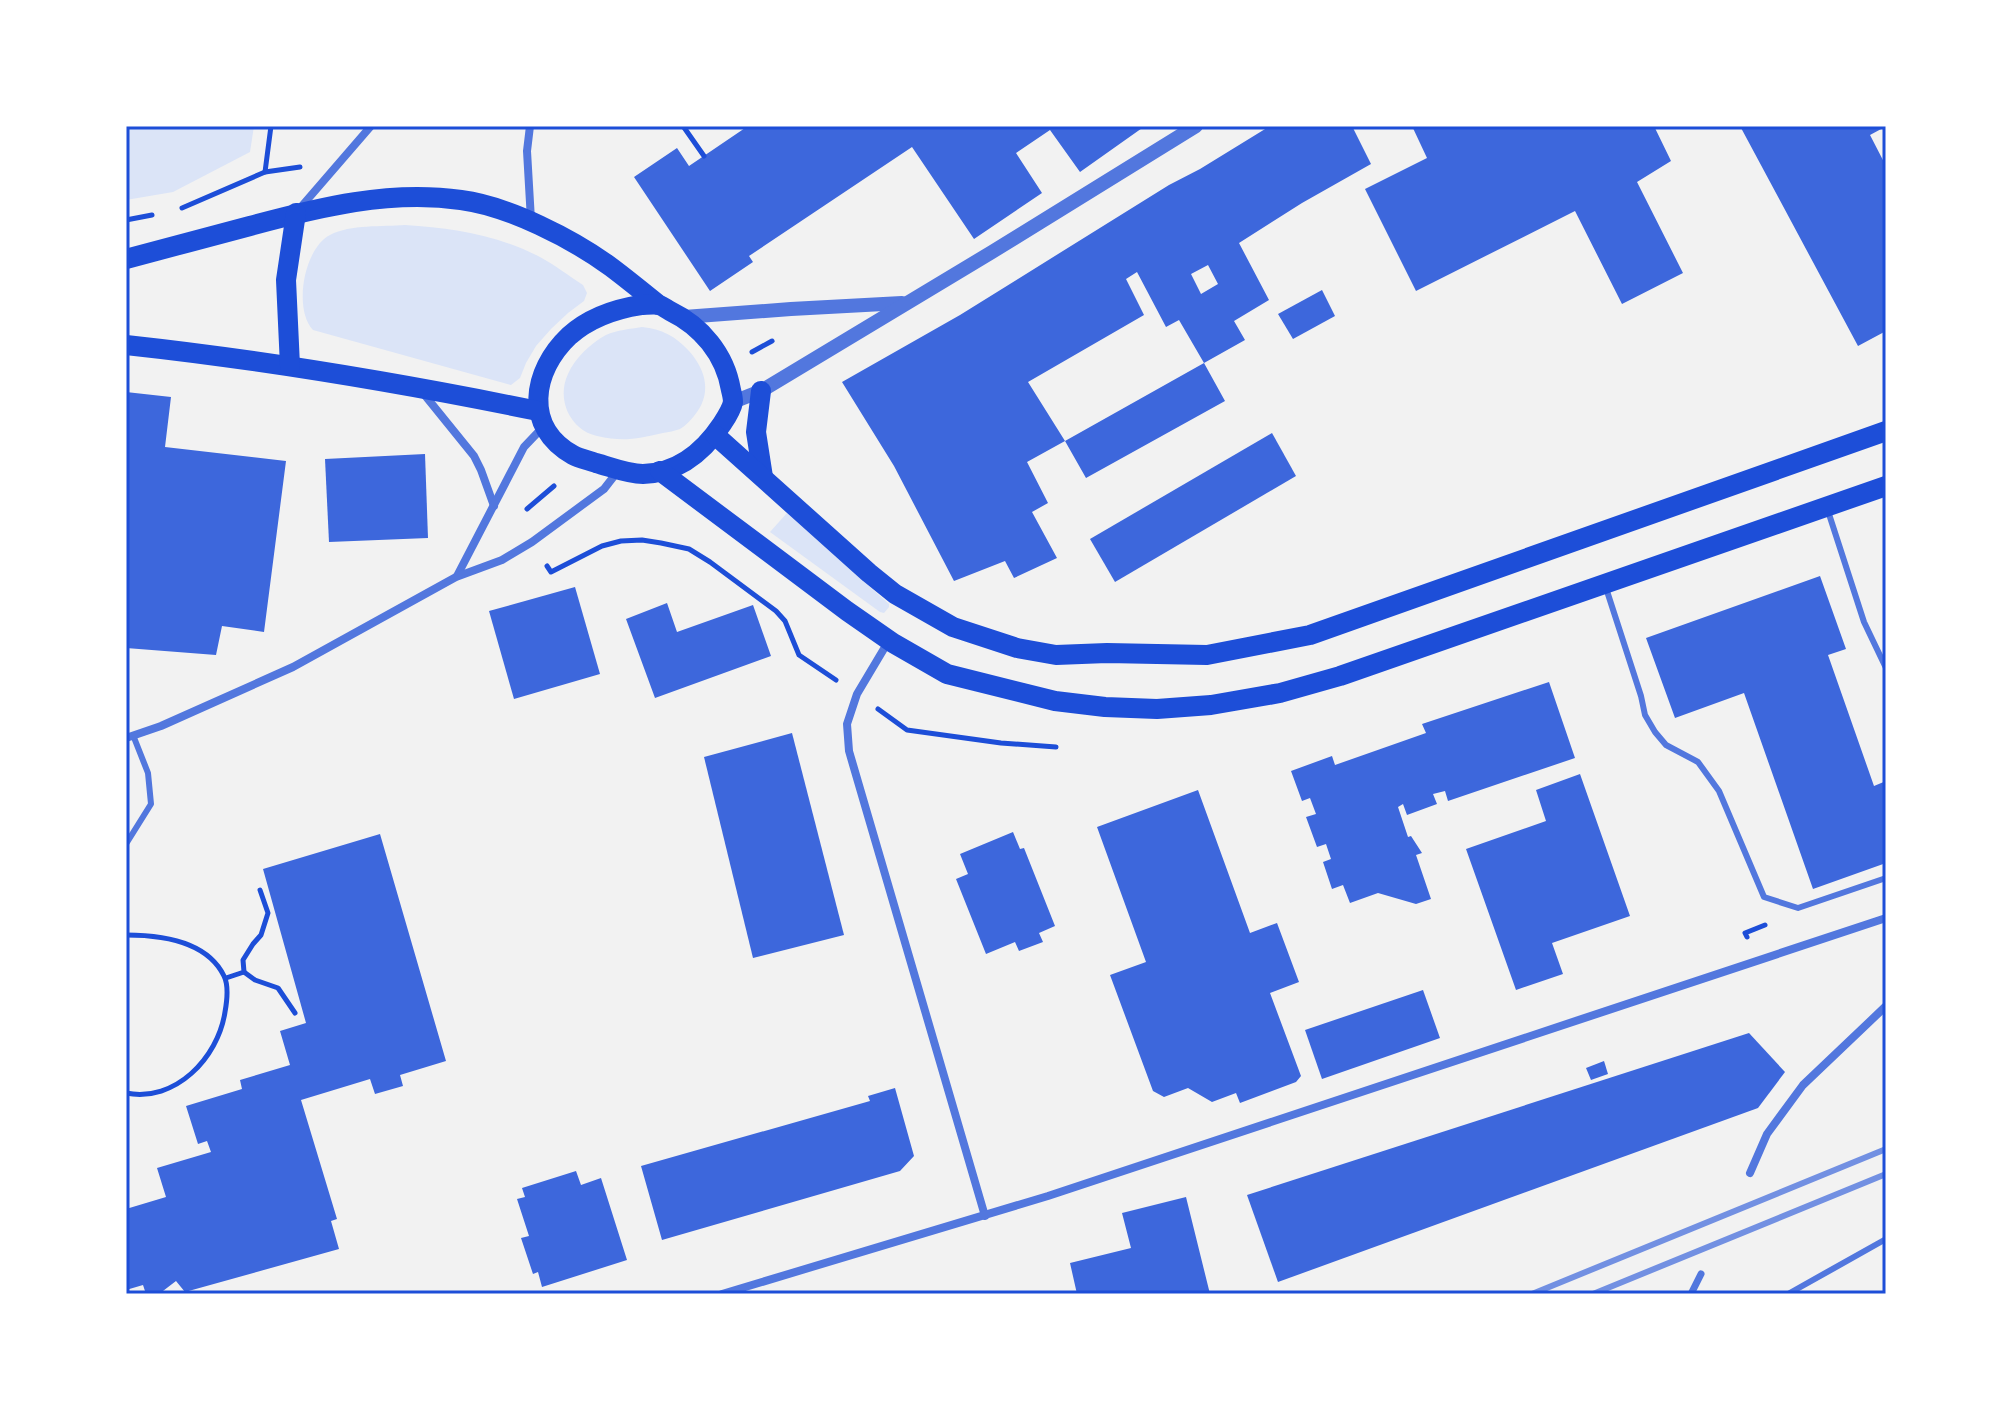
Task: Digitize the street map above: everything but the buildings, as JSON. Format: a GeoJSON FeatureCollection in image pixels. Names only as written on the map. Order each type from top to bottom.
{"type":"FeatureCollection","features":[{"type":"Feature","properties":{"kind":"main road"},"geometry":{"type":"LineString","coordinates":[[126,259],[296,213],[352,201],[400,196],[463,200],[531,221],[609,265],[659,305],[684,317],[713,345],[723,363],[733,402],[715,435],[705,447],[676,466],[643,474],[618,470],[575,456],[561,447],[541,418],[537,395],[553,356],[570,335],[615,309],[659,305]]}},
{"type":"Feature","properties":{"kind":"main road"},"geometry":{"type":"LineString","coordinates":[[290,366],[286,280],[296,213]]}},
{"type":"Feature","properties":{"kind":"main road"},"geometry":{"type":"LineString","coordinates":[[126,345],[290,366],[418,387],[541,418]]}},
{"type":"Feature","properties":{"kind":"main road"},"geometry":{"type":"LineString","coordinates":[[761,391],[756,432],[763,477]]}},
{"type":"Feature","properties":{"kind":"main road"},"geometry":{"type":"LineString","coordinates":[[715,435],[895,594],[953,627],[1017,648],[1056,655],[1207,655],[1310,635],[1886,431]]}},
{"type":"Feature","properties":{"kind":"main road"},"geometry":{"type":"LineString","coordinates":[[660,471],[847,611],[947,674],[1055,701],[1157,709],[1211,705],[1280,693],[1340,676],[1886,486]]}},
{"type":"Feature","properties":{"kind":"street"},"geometry":{"type":"LineString","coordinates":[[296,213],[371,126]]}},
{"type":"Feature","properties":{"kind":"street"},"geometry":{"type":"LineString","coordinates":[[530,126],[527,151],[531,221]]}},
{"type":"Feature","properties":{"kind":"street"},"geometry":{"type":"LineString","coordinates":[[733,402],[761,391],[1196,126]]}},
{"type":"Feature","properties":{"kind":"street"},"geometry":{"type":"LineString","coordinates":[[684,317],[906,302]]}},
{"type":"Feature","properties":{"kind":"street"},"geometry":{"type":"LineString","coordinates":[[418,387],[474,456],[494,506]]}},
{"type":"Feature","properties":{"kind":"street"},"geometry":{"type":"LineString","coordinates":[[456,577],[541,418]]}},
{"type":"Feature","properties":{"kind":"street"},"geometry":{"type":"LineString","coordinates":[[129,736],[161,726],[293,667],[456,577],[502,560],[604,489],[618,470]]}},
{"type":"Feature","properties":{"kind":"street"},"geometry":{"type":"LineString","coordinates":[[889,640],[857,694],[847,724],[849,751],[985,1216]]}},
{"type":"Feature","properties":{"kind":"street"},"geometry":{"type":"LineString","coordinates":[[722,1294],[985,1216],[1886,918]]}},
{"type":"Feature","properties":{"kind":"street"},"geometry":{"type":"LineString","coordinates":[[1750,1173],[1767,1134],[1803,1085],[1886,1006]]}},
{"type":"Feature","properties":{"kind":"street"},"geometry":{"type":"LineString","coordinates":[[1691,1294],[1701,1274]]}},
{"type":"Feature","properties":{"kind":"lane"},"geometry":{"type":"LineString","coordinates":[[1827,507],[1864,622],[1886,668]]}},
{"type":"Feature","properties":{"kind":"lane"},"geometry":{"type":"LineString","coordinates":[[1605,584],[1645,715],[1666,745],[1698,762],[1719,791],[1764,897],[1798,908],[1886,878]]}},
{"type":"Feature","properties":{"kind":"lane"},"geometry":{"type":"LineString","coordinates":[[126,844],[151,804],[148,773],[129,736]]}},
{"type":"Feature","properties":{"kind":"lane"},"geometry":{"type":"LineString","coordinates":[[1788,1294],[1886,1239]]}},
{"type":"Feature","properties":{"kind":"path"},"geometry":{"type":"LineString","coordinates":[[265,172],[271,126]]}},
{"type":"Feature","properties":{"kind":"path"},"geometry":{"type":"LineString","coordinates":[[683,126],[704,156]]}},
{"type":"Feature","properties":{"kind":"path"},"geometry":{"type":"LineString","coordinates":[[176,211],[265,172],[339,162]]}},
{"type":"Feature","properties":{"kind":"path"},"geometry":{"type":"LineString","coordinates":[[126,220],[163,213]]}},
{"type":"Feature","properties":{"kind":"path"},"geometry":{"type":"LineString","coordinates":[[748,355],[780,336]]}},
{"type":"Feature","properties":{"kind":"path"},"geometry":{"type":"LineString","coordinates":[[525,510],[554,486]]}},
{"type":"Feature","properties":{"kind":"path"},"geometry":{"type":"LineString","coordinates":[[547,566],[551,572],[602,546],[621,541],[642,540],[689,549],[776,611],[785,621],[799,655],[907,730],[1056,747]]}},
{"type":"Feature","properties":{"kind":"path"},"geometry":{"type":"LineString","coordinates":[[260,890],[268,913],[261,935],[243,960],[244,972],[255,980],[278,988],[295,1013]]}},
{"type":"Feature","properties":{"kind":"path"},"geometry":{"type":"LineString","coordinates":[[126,935],[176,940],[200,950],[215,962],[226,978],[227,1001],[219,1037],[209,1054],[190,1074],[176,1086],[159,1093],[126,1093]]}},
{"type":"Feature","properties":{"kind":"path"},"geometry":{"type":"LineString","coordinates":[[226,978],[244,972]]}},
{"type":"Feature","properties":{"kind":"shaded area"},"geometry":{"type":"Polygon","coordinates":[[[126,126],[254,126],[250,152],[173,192],[126,200],[126,126]]]}},
{"type":"Feature","properties":{"kind":"shaded area"},"geometry":{"type":"Polygon","coordinates":[[[405,225],[474,234],[524,249],[583,285],[587,293],[584,301],[536,346],[520,378],[511,385],[313,330],[304,308],[304,280],[308,265],[321,242],[347,229],[405,225]]]}},
{"type":"Feature","properties":{"kind":"shaded area"},"geometry":{"type":"Polygon","coordinates":[[[642,327],[673,337],[695,359],[705,383],[700,408],[686,425],[672,431],[622,439],[588,433],[573,420],[565,403],[565,384],[571,368],[584,352],[606,335],[642,327]]]}},
{"type":"Feature","properties":{"kind":"shaded area"},"geometry":{"type":"Polygon","coordinates":[[[787,513],[889,604],[884,613],[770,532],[787,513]]]}},
{"type":"Feature","properties":{"kind":"railway"},"geometry":{"type":"LineString","coordinates":[[1532,1294],[1886,1149]]}},
{"type":"Feature","properties":{"kind":"railway"},"geometry":{"type":"LineString","coordinates":[[1593,1294],[1886,1174]]}}]}
